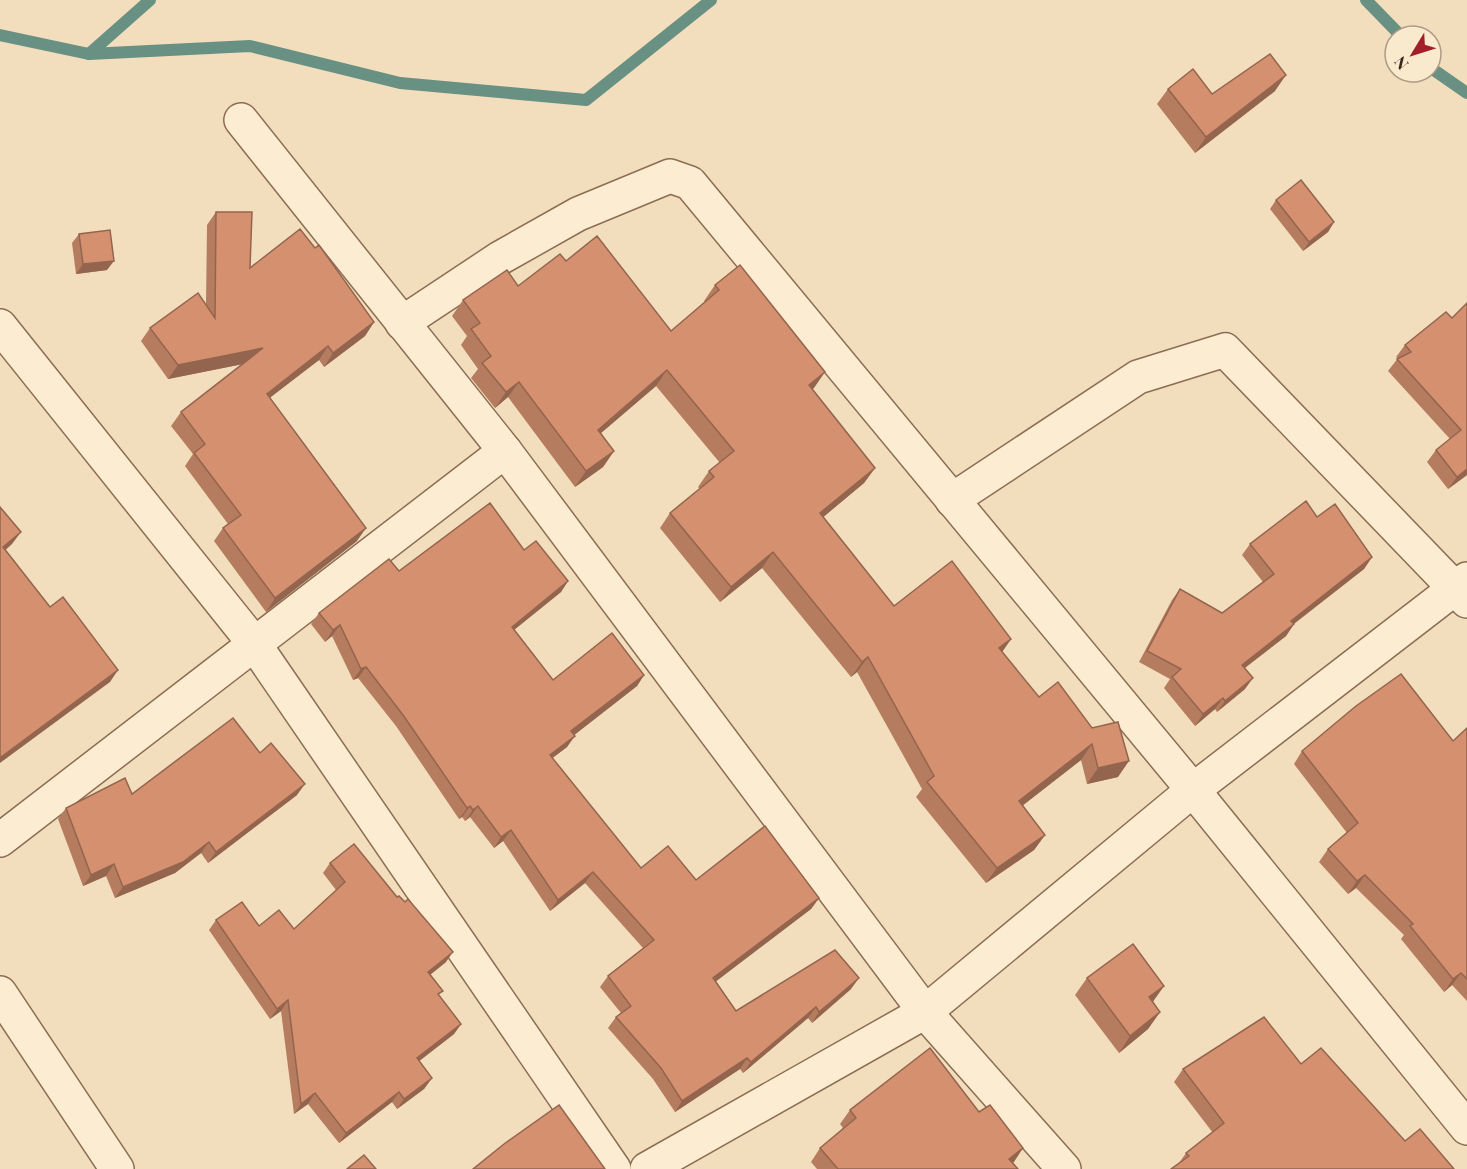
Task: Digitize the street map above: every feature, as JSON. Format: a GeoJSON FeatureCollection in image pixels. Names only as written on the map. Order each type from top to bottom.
{"type":"FeatureCollection","features":[{"type":"Feature","properties":{"kind":"street"},"geometry":{"type":"LineString","coordinates":[[241,120],[505,451],[925,1012],[1064,1169]]}},
{"type":"Feature","properties":{"kind":"street"},"geometry":{"type":"LineString","coordinates":[[402,323],[501,258],[578,214],[670,176],[690,183],[1192,790],[1467,1128]]}},
{"type":"Feature","properties":{"kind":"street"},"geometry":{"type":"LineString","coordinates":[[0,326],[253,642],[614,1169]]}},
{"type":"Feature","properties":{"kind":"street"},"geometry":{"type":"LineString","coordinates":[[647,1169],[925,1012],[1192,790],[1463,589],[1225,350],[1138,377],[952,500]]}},
{"type":"Feature","properties":{"kind":"street"},"geometry":{"type":"LineString","coordinates":[[0,840],[253,642],[505,451]]}},
{"type":"Feature","properties":{"kind":"street"},"geometry":{"type":"LineString","coordinates":[[0,993],[117,1169]]}},
{"type":"Feature","properties":{"kind":"building"},"geometry":{"type":"Polygon","coordinates":[[[1270,54],[1286,75],[1206,137],[1168,89],[1193,69],[1212,94],[1270,54]]]}},
{"type":"Feature","properties":{"kind":"building"},"geometry":{"type":"Polygon","coordinates":[[[1301,180],[1334,222],[1309,242],[1276,200],[1301,180]]]}},
{"type":"Feature","properties":{"kind":"building"},"geometry":{"type":"Polygon","coordinates":[[[216,212],[252,212],[250,268],[300,229],[315,248],[319,245],[374,322],[333,353],[328,346],[267,394],[366,528],[275,598],[223,528],[241,515],[194,453],[205,444],[181,412],[263,348],[178,365],[150,328],[198,293],[215,318],[216,212]]]}},
{"type":"Feature","properties":{"kind":"building"},"geometry":{"type":"Polygon","coordinates":[[[110,230],[114,261],[83,264],[79,234],[110,230]]]}},
{"type":"Feature","properties":{"kind":"building"},"geometry":{"type":"Polygon","coordinates":[[[597,236],[671,331],[719,290],[715,285],[740,265],[825,372],[809,385],[875,468],[820,513],[894,606],[952,561],[1011,639],[999,648],[1039,697],[1058,682],[1092,728],[1118,722],[1129,761],[1098,768],[1092,744],[1019,801],[1045,835],[997,868],[927,782],[934,776],[868,657],[862,662],[773,552],[731,587],[670,513],[714,477],[709,471],[734,451],[667,370],[598,430],[614,451],[586,471],[519,382],[506,392],[482,363],[491,356],[471,329],[480,323],[463,300],[507,270],[518,286],[560,254],[566,261],[597,236]]]}},
{"type":"Feature","properties":{"kind":"building"},"geometry":{"type":"Polygon","coordinates":[[[1467,303],[1467,469],[1457,477],[1436,450],[1461,430],[1397,359],[1411,352],[1405,345],[1446,312],[1452,318],[1467,303]]]}},
{"type":"Feature","properties":{"kind":"building"},"geometry":{"type":"Polygon","coordinates":[[[1306,501],[1317,517],[1335,504],[1372,557],[1291,621],[1294,624],[1242,665],[1253,678],[1225,701],[1223,698],[1203,714],[1172,677],[1181,669],[1147,651],[1180,589],[1222,613],[1274,574],[1250,544],[1306,501]]]}},
{"type":"Feature","properties":{"kind":"building"},"geometry":{"type":"Polygon","coordinates":[[[490,503],[524,550],[536,541],[568,581],[512,627],[553,680],[612,633],[644,675],[571,731],[575,736],[550,755],[641,868],[668,846],[696,880],[765,826],[819,898],[713,978],[736,1011],[835,950],[859,978],[819,1012],[816,1007],[751,1062],[747,1058],[682,1101],[661,1068],[616,1017],[631,1006],[608,976],[654,940],[593,872],[558,900],[511,830],[501,837],[478,806],[473,810],[470,806],[467,808],[403,715],[366,667],[361,669],[340,625],[333,630],[319,613],[389,559],[399,571],[490,503]]]}},
{"type":"Feature","properties":{"kind":"building"},"geometry":{"type":"Polygon","coordinates":[[[0,507],[21,532],[3,547],[50,607],[63,597],[118,670],[0,758],[0,507]]]}},
{"type":"Feature","properties":{"kind":"building"},"geometry":{"type":"Polygon","coordinates":[[[1401,674],[1453,741],[1467,728],[1467,979],[1461,973],[1453,979],[1410,926],[1413,924],[1365,875],[1357,881],[1328,849],[1358,823],[1302,751],[1356,706],[1401,674]]]}},
{"type":"Feature","properties":{"kind":"building"},"geometry":{"type":"Polygon","coordinates":[[[233,718],[260,753],[271,743],[305,784],[216,852],[209,842],[183,862],[123,887],[114,864],[91,875],[66,808],[125,778],[132,794],[233,718]]]}},
{"type":"Feature","properties":{"kind":"building"},"geometry":{"type":"Polygon","coordinates":[[[354,844],[397,897],[399,896],[405,902],[408,899],[453,952],[428,972],[443,991],[438,994],[461,1024],[417,1058],[432,1078],[404,1099],[399,1092],[346,1133],[315,1093],[301,1104],[288,1000],[277,1009],[216,920],[242,902],[259,926],[279,910],[294,929],[345,882],[330,863],[354,844]]]}},
{"type":"Feature","properties":{"kind":"building"},"geometry":{"type":"Polygon","coordinates":[[[1133,944],[1164,986],[1149,997],[1160,1012],[1130,1036],[1087,978],[1133,944]]]}},
{"type":"Feature","properties":{"kind":"building"},"geometry":{"type":"Polygon","coordinates":[[[1264,1017],[1301,1064],[1321,1048],[1405,1141],[1420,1129],[1454,1169],[1171,1169],[1189,1156],[1186,1153],[1224,1123],[1183,1069],[1264,1017]]]}},
{"type":"Feature","properties":{"kind":"building"},"geometry":{"type":"Polygon","coordinates":[[[930,1048],[979,1112],[990,1105],[1023,1148],[1009,1159],[1018,1169],[838,1169],[820,1148],[856,1118],[850,1110],[930,1048]]]}},
{"type":"Feature","properties":{"kind":"building"},"geometry":{"type":"Polygon","coordinates":[[[559,1105],[605,1169],[473,1169],[504,1144],[559,1105]]]}},
{"type":"Feature","properties":{"kind":"building"},"geometry":{"type":"Polygon","coordinates":[[[364,1155],[376,1169],[347,1169],[364,1155]]]}},
{"type":"Feature","properties":{"kind":"waterway"},"geometry":{"type":"LineString","coordinates":[[89,54],[150,0]]}},
{"type":"Feature","properties":{"kind":"waterway"},"geometry":{"type":"LineString","coordinates":[[0,35],[89,54],[250,46],[400,83],[586,100],[711,0]]}},
{"type":"Feature","properties":{"kind":"waterway"},"geometry":{"type":"LineString","coordinates":[[1366,0],[1389,24]]}},
{"type":"Feature","properties":{"kind":"waterway"},"geometry":{"type":"LineString","coordinates":[[1443,76],[1467,93]]}}]}
